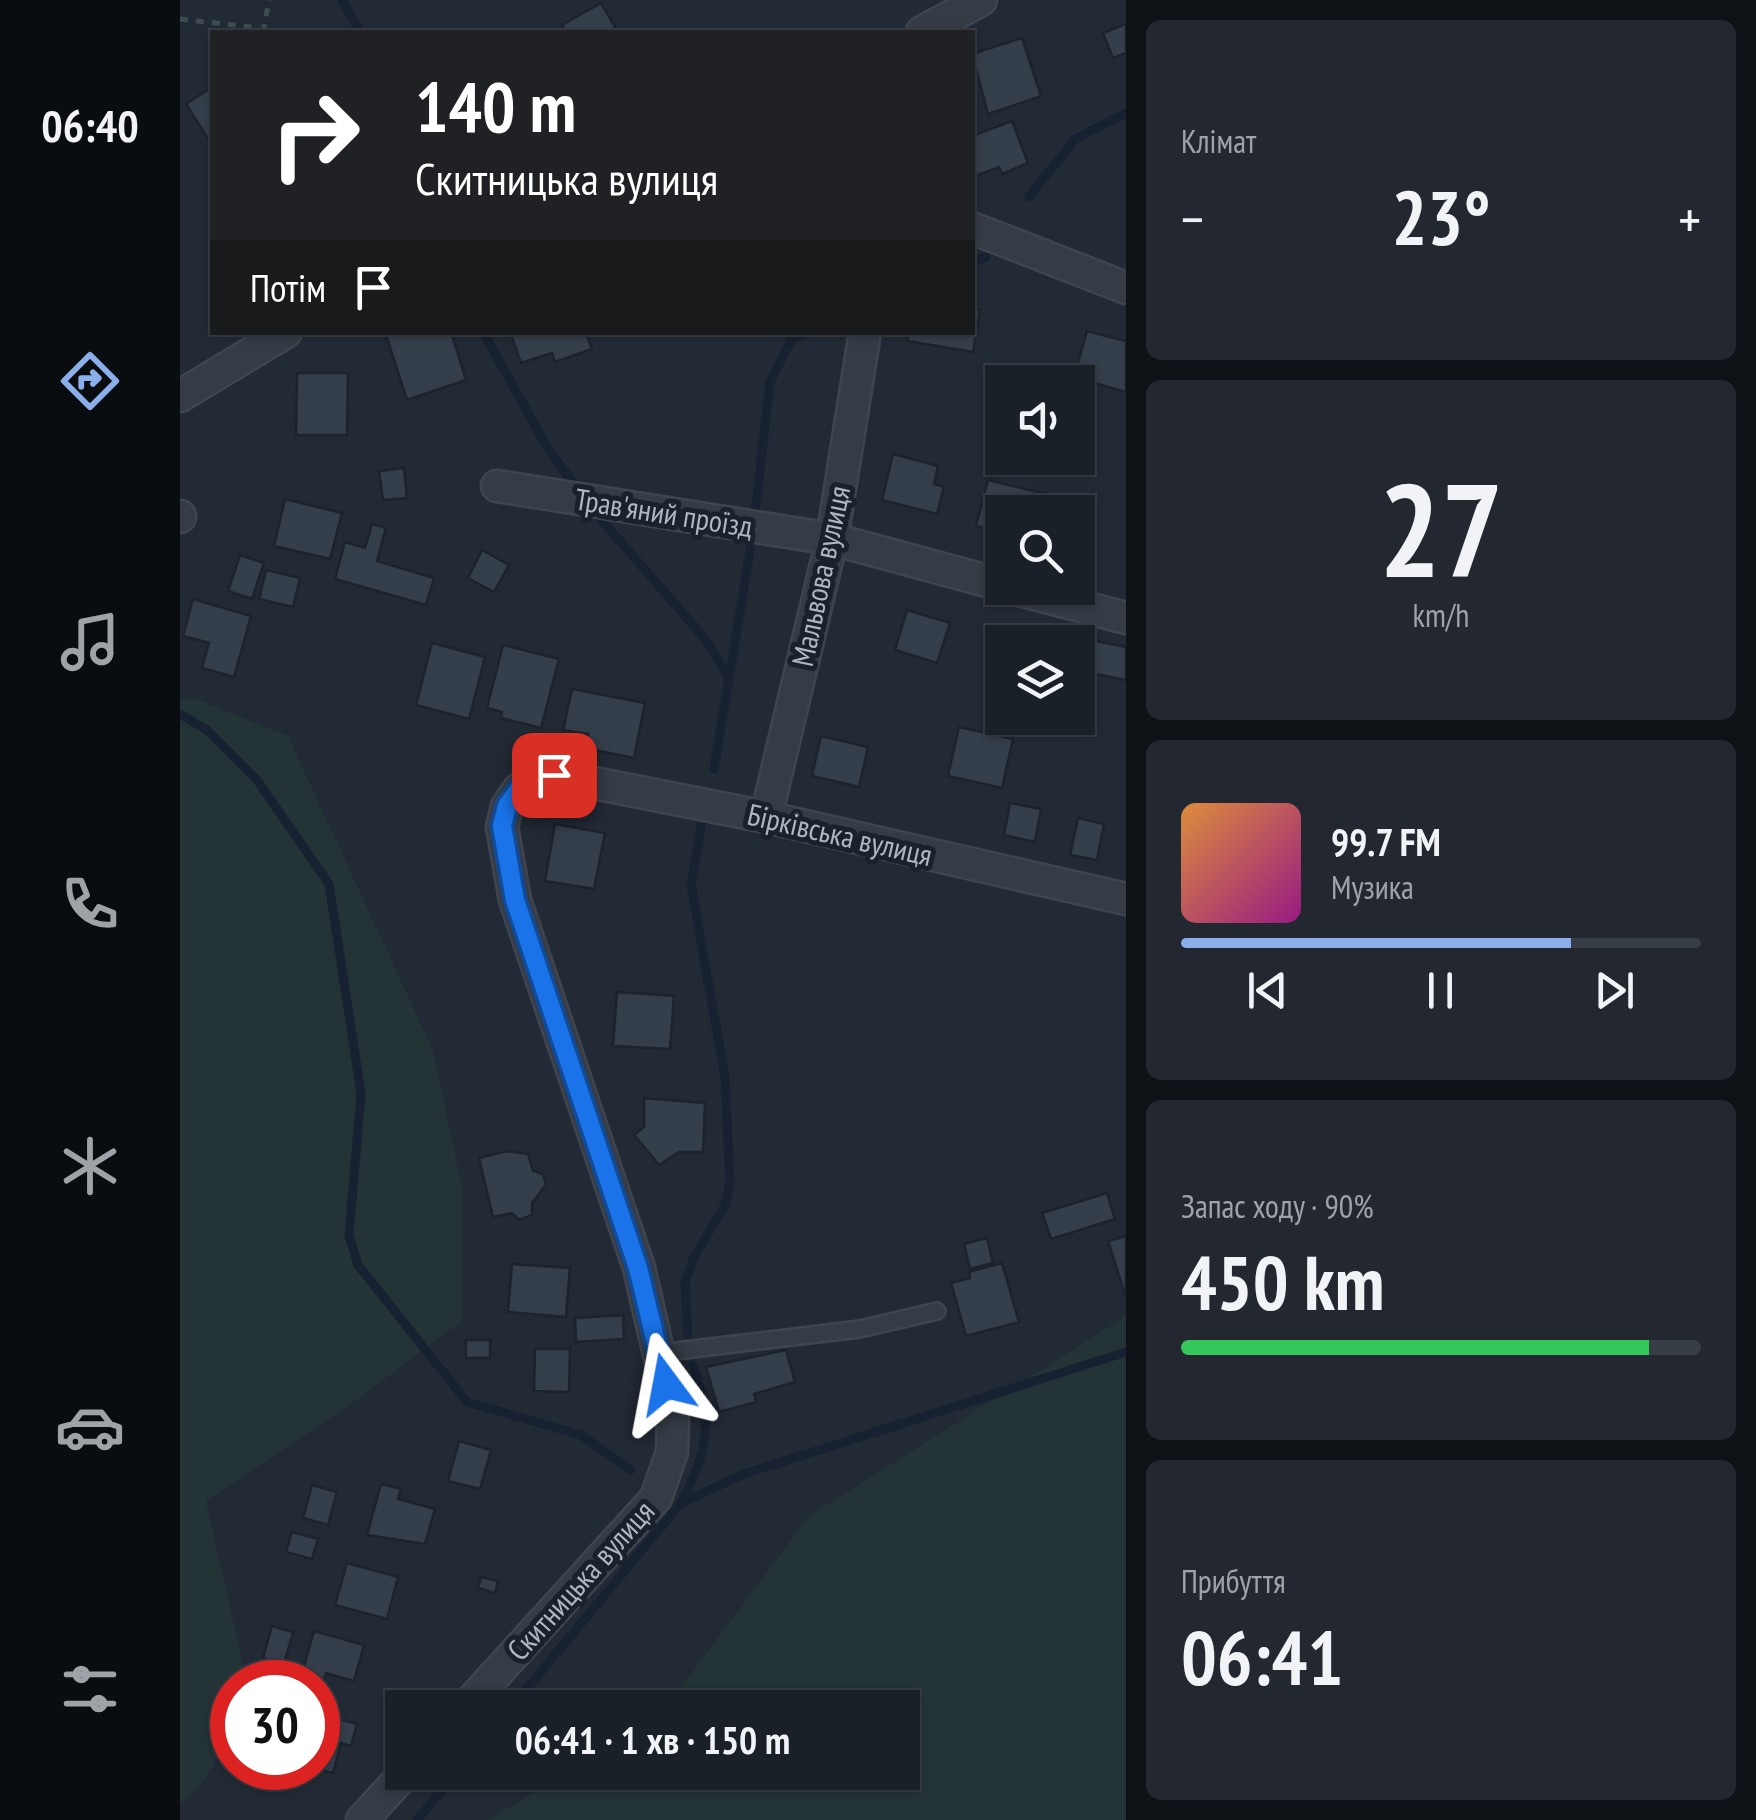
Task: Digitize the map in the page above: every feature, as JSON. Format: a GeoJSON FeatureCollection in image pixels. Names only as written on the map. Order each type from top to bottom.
{"type":"FeatureCollection","features":[{"type":"Feature","properties":{"kind":"street"},"geometry":{"type":"LineString","coordinates":[[926,30],[981,0]]}},
{"type":"Feature","properties":{"kind":"street"},"geometry":{"type":"LineString","coordinates":[[975,229],[1126,288]]}},
{"type":"Feature","properties":{"kind":"street"},"geometry":{"type":"LineString","coordinates":[[180,396],[281,335]]}},
{"type":"Feature","properties":{"kind":"street","name":"Мальвова вулиця"},"geometry":{"type":"LineString","coordinates":[[766,817],[832,539],[865,335]]}},
{"type":"Feature","properties":{"kind":"street","name":"Трав'яний проїзд"},"geometry":{"type":"LineString","coordinates":[[497,486],[832,539],[985,580]]}},
{"type":"Feature","properties":{"kind":"street"},"geometry":{"type":"LineString","coordinates":[[1077,605],[1126,618]]}},
{"type":"Feature","properties":{"kind":"street","name":"Бірківська вулиця"},"geometry":{"type":"LineString","coordinates":[[554,775],[766,817],[1126,899]]}},
{"type":"Feature","properties":{"kind":"street","name":"Скитницька вулиця"},"geometry":{"type":"LineString","coordinates":[[481,1690],[656,1498],[672,1452],[673,1415],[632,1249],[515,900],[502,826],[507,806],[519,789],[554,775]]}},
{"type":"Feature","properties":{"kind":"street"},"geometry":{"type":"LineString","coordinates":[[362,1820],[390,1790]]}},
{"type":"Feature","properties":{"kind":"lane"},"geometry":{"type":"LineString","coordinates":[[659,1354],[860,1329],[936,1311]]}},
{"type":"Feature","properties":{"kind":"path"},"geometry":{"type":"LineString","coordinates":[[180,19],[262,30],[269,0]]}},
{"type":"Feature","properties":{"kind":"shaded area"},"geometry":{"type":"Polygon","coordinates":[[[196,699],[288,736],[433,1050],[462,1187],[462,1321],[351,1404],[206,1501],[242,1660],[210,1660],[210,1771],[180,1804],[180,700],[196,699]]]}},
{"type":"Feature","properties":{"kind":"shaded area"},"geometry":{"type":"Polygon","coordinates":[[[1126,1316],[1126,1820],[488,1820],[539,1790],[920,1790],[920,1690],[679,1690],[809,1516],[1126,1316]]]}},
{"type":"Feature","properties":{"kind":"building"},"geometry":{"type":"Polygon","coordinates":[[[601,3],[617,30],[565,30],[562,25],[601,3]]]}},
{"type":"Feature","properties":{"kind":"building"},"geometry":{"type":"Polygon","coordinates":[[[1126,24],[1126,53],[1113,58],[1103,33],[1126,24]]]}},
{"type":"Feature","properties":{"kind":"building"},"geometry":{"type":"Polygon","coordinates":[[[1022,38],[1041,96],[988,114],[975,53],[1022,38]]]}},
{"type":"Feature","properties":{"kind":"building"},"geometry":{"type":"Polygon","coordinates":[[[210,88],[210,142],[186,104],[210,88]]]}},
{"type":"Feature","properties":{"kind":"building"},"geometry":{"type":"Polygon","coordinates":[[[1012,121],[1028,163],[1002,174],[999,167],[975,176],[975,135],[1012,121]]]}},
{"type":"Feature","properties":{"kind":"building"},"geometry":{"type":"Polygon","coordinates":[[[975,309],[980,310],[973,352],[907,341],[908,335],[975,335],[975,309]]]}},
{"type":"Feature","properties":{"kind":"building"},"geometry":{"type":"Polygon","coordinates":[[[1087,331],[1126,341],[1126,392],[1095,383],[1095,365],[1077,365],[1087,331]]]}},
{"type":"Feature","properties":{"kind":"building"},"geometry":{"type":"Polygon","coordinates":[[[386,335],[452,335],[466,380],[407,400],[386,335]]]}},
{"type":"Feature","properties":{"kind":"building"},"geometry":{"type":"Polygon","coordinates":[[[511,335],[587,335],[592,349],[555,362],[552,353],[521,363],[511,335]]]}},
{"type":"Feature","properties":{"kind":"building"},"geometry":{"type":"Polygon","coordinates":[[[297,373],[348,373],[347,435],[296,435],[297,373]]]}},
{"type":"Feature","properties":{"kind":"building"},"geometry":{"type":"Polygon","coordinates":[[[893,454],[938,466],[934,484],[944,487],[937,514],[882,500],[893,454]]]}},
{"type":"Feature","properties":{"kind":"building"},"geometry":{"type":"Polygon","coordinates":[[[404,468],[407,498],[383,500],[379,471],[404,468]]]}},
{"type":"Feature","properties":{"kind":"building"},"geometry":{"type":"Polygon","coordinates":[[[988,480],[1046,494],[985,495],[985,528],[976,526],[988,480]]]}},
{"type":"Feature","properties":{"kind":"building"},"geometry":{"type":"Polygon","coordinates":[[[285,499],[342,513],[330,559],[274,546],[285,499]]]}},
{"type":"Feature","properties":{"kind":"building"},"geometry":{"type":"Polygon","coordinates":[[[372,524],[386,528],[377,561],[434,578],[426,605],[335,579],[345,542],[365,548],[372,524]]]}},
{"type":"Feature","properties":{"kind":"building"},"geometry":{"type":"Polygon","coordinates":[[[482,550],[509,565],[494,592],[468,578],[482,550]]]}},
{"type":"Feature","properties":{"kind":"building"},"geometry":{"type":"Polygon","coordinates":[[[240,555],[264,563],[252,599],[228,591],[240,555]]]}},
{"type":"Feature","properties":{"kind":"building"},"geometry":{"type":"Polygon","coordinates":[[[266,570],[300,578],[293,607],[259,599],[266,570]]]}},
{"type":"Feature","properties":{"kind":"building"},"geometry":{"type":"Polygon","coordinates":[[[193,599],[251,616],[234,677],[202,668],[209,643],[183,636],[193,599]]]}},
{"type":"Feature","properties":{"kind":"building"},"geometry":{"type":"Polygon","coordinates":[[[907,610],[950,623],[937,663],[895,650],[907,610]]]}},
{"type":"Feature","properties":{"kind":"building"},"geometry":{"type":"Polygon","coordinates":[[[1096,641],[1126,647],[1126,680],[1095,674],[1096,641]]]}},
{"type":"Feature","properties":{"kind":"building"},"geometry":{"type":"Polygon","coordinates":[[[432,643],[485,657],[469,719],[416,705],[432,643]]]}},
{"type":"Feature","properties":{"kind":"building"},"geometry":{"type":"Polygon","coordinates":[[[503,645],[559,659],[541,728],[501,718],[502,712],[487,708],[503,645]]]}},
{"type":"Feature","properties":{"kind":"building"},"geometry":{"type":"Polygon","coordinates":[[[572,689],[645,703],[634,758],[585,748],[588,734],[563,730],[572,689]]]}},
{"type":"Feature","properties":{"kind":"building"},"geometry":{"type":"Polygon","coordinates":[[[959,727],[1013,739],[1002,788],[948,776],[959,727]]]}},
{"type":"Feature","properties":{"kind":"building"},"geometry":{"type":"Polygon","coordinates":[[[821,736],[868,747],[859,787],[812,776],[821,736]]]}},
{"type":"Feature","properties":{"kind":"building"},"geometry":{"type":"Polygon","coordinates":[[[1010,803],[1041,809],[1035,842],[1004,835],[1010,803]]]}},
{"type":"Feature","properties":{"kind":"building"},"geometry":{"type":"Polygon","coordinates":[[[1078,818],[1104,824],[1097,860],[1070,855],[1078,818]]]}},
{"type":"Feature","properties":{"kind":"building"},"geometry":{"type":"Polygon","coordinates":[[[555,824],[605,833],[594,889],[545,881],[555,824]]]}},
{"type":"Feature","properties":{"kind":"building"},"geometry":{"type":"Polygon","coordinates":[[[617,992],[674,996],[670,1049],[613,1046],[617,992]]]}},
{"type":"Feature","properties":{"kind":"building"},"geometry":{"type":"Polygon","coordinates":[[[644,1098],[705,1103],[703,1152],[679,1152],[659,1165],[634,1135],[644,1127],[644,1098]]]}},
{"type":"Feature","properties":{"kind":"building"},"geometry":{"type":"Polygon","coordinates":[[[507,1151],[528,1154],[533,1171],[543,1174],[546,1185],[532,1203],[532,1215],[519,1220],[512,1213],[493,1217],[479,1158],[507,1151]]]}},
{"type":"Feature","properties":{"kind":"building"},"geometry":{"type":"Polygon","coordinates":[[[1107,1193],[1115,1219],[1051,1239],[1042,1213],[1107,1193]]]}},
{"type":"Feature","properties":{"kind":"building"},"geometry":{"type":"Polygon","coordinates":[[[1126,1236],[1126,1298],[1108,1241],[1126,1236]]]}},
{"type":"Feature","properties":{"kind":"building"},"geometry":{"type":"Polygon","coordinates":[[[987,1238],[993,1263],[970,1269],[964,1244],[987,1238]]]}},
{"type":"Feature","properties":{"kind":"building"},"geometry":{"type":"Polygon","coordinates":[[[1002,1263],[1019,1322],[966,1336],[951,1283],[970,1278],[969,1272],[1002,1263]]]}},
{"type":"Feature","properties":{"kind":"building"},"geometry":{"type":"Polygon","coordinates":[[[512,1264],[570,1268],[566,1317],[508,1312],[512,1264]]]}},
{"type":"Feature","properties":{"kind":"building"},"geometry":{"type":"Polygon","coordinates":[[[623,1315],[624,1339],[576,1342],[575,1318],[623,1315]]]}},
{"type":"Feature","properties":{"kind":"building"},"geometry":{"type":"Polygon","coordinates":[[[466,1340],[490,1340],[490,1358],[466,1358],[466,1340]]]}},
{"type":"Feature","properties":{"kind":"building"},"geometry":{"type":"Polygon","coordinates":[[[535,1349],[570,1349],[569,1392],[534,1391],[535,1349]]]}},
{"type":"Feature","properties":{"kind":"building"},"geometry":{"type":"Polygon","coordinates":[[[786,1350],[795,1382],[754,1394],[756,1402],[719,1412],[706,1367],[786,1350]]]}},
{"type":"Feature","properties":{"kind":"building"},"geometry":{"type":"Polygon","coordinates":[[[459,1441],[491,1450],[480,1489],[448,1481],[459,1441]]]}},
{"type":"Feature","properties":{"kind":"building"},"geometry":{"type":"Polygon","coordinates":[[[381,1484],[401,1489],[398,1499],[435,1509],[425,1544],[367,1535],[381,1484]]]}},
{"type":"Feature","properties":{"kind":"building"},"geometry":{"type":"Polygon","coordinates":[[[312,1485],[337,1492],[328,1525],[303,1518],[312,1485]]]}},
{"type":"Feature","properties":{"kind":"building"},"geometry":{"type":"Polygon","coordinates":[[[292,1532],[318,1539],[312,1559],[286,1552],[292,1532]]]}},
{"type":"Feature","properties":{"kind":"building"},"geometry":{"type":"Polygon","coordinates":[[[347,1563],[398,1577],[387,1619],[335,1605],[347,1563]]]}},
{"type":"Feature","properties":{"kind":"building"},"geometry":{"type":"Polygon","coordinates":[[[481,1577],[498,1581],[495,1593],[478,1588],[481,1577]]]}},
{"type":"Feature","properties":{"kind":"building"},"geometry":{"type":"Polygon","coordinates":[[[272,1626],[293,1632],[285,1660],[263,1658],[272,1626]]]}},
{"type":"Feature","properties":{"kind":"building"},"geometry":{"type":"Polygon","coordinates":[[[314,1631],[364,1645],[354,1681],[340,1677],[340,1660],[306,1660],[314,1631]]]}},
{"type":"Feature","properties":{"kind":"building"},"geometry":{"type":"Polygon","coordinates":[[[340,1719],[357,1724],[351,1746],[341,1743],[340,1747],[340,1719]]]}},
{"type":"Feature","properties":{"kind":"waterway"},"geometry":{"type":"LineString","coordinates":[[342,0],[359,30]]}},
{"type":"Feature","properties":{"kind":"waterway"},"geometry":{"type":"LineString","coordinates":[[1029,197],[1075,139],[1126,113]]}},
{"type":"Feature","properties":{"kind":"waterway"},"geometry":{"type":"LineString","coordinates":[[975,262],[986,257]]}},
{"type":"Feature","properties":{"kind":"waterway"},"geometry":{"type":"LineString","coordinates":[[485,335],[547,447],[580,492]]}},
{"type":"Feature","properties":{"kind":"waterway"},"geometry":{"type":"LineString","coordinates":[[714,769],[752,539],[770,382],[791,340],[802,335]]}},
{"type":"Feature","properties":{"kind":"waterway"},"geometry":{"type":"LineString","coordinates":[[592,509],[707,641],[727,675]]}},
{"type":"Feature","properties":{"kind":"waterway"},"geometry":{"type":"LineString","coordinates":[[180,714],[207,730],[257,780],[329,884],[361,1093],[349,1235],[358,1265],[467,1402],[581,1435],[631,1470]]}},
{"type":"Feature","properties":{"kind":"waterway"},"geometry":{"type":"LineString","coordinates":[[688,1335],[685,1282],[694,1257],[725,1205],[730,1183],[725,1077],[691,885],[703,816]]}},
{"type":"Feature","properties":{"kind":"waterway"},"geometry":{"type":"LineString","coordinates":[[526,1690],[681,1503],[744,1474],[1126,1352]]}},
{"type":"Feature","properties":{"kind":"waterway"},"geometry":{"type":"LineString","coordinates":[[681,1503],[698,1467],[705,1435],[704,1403],[693,1365]]}},
{"type":"Feature","properties":{"kind":"waterway"},"geometry":{"type":"LineString","coordinates":[[417,1820],[442,1790]]}},
{"type":"Feature","properties":{"kind":"route"},"geometry":{"type":"LineString","coordinates":[[554,775],[537,778],[519,789],[507,806],[502,826],[515,900],[638,1268],[666,1384]]}}]}
